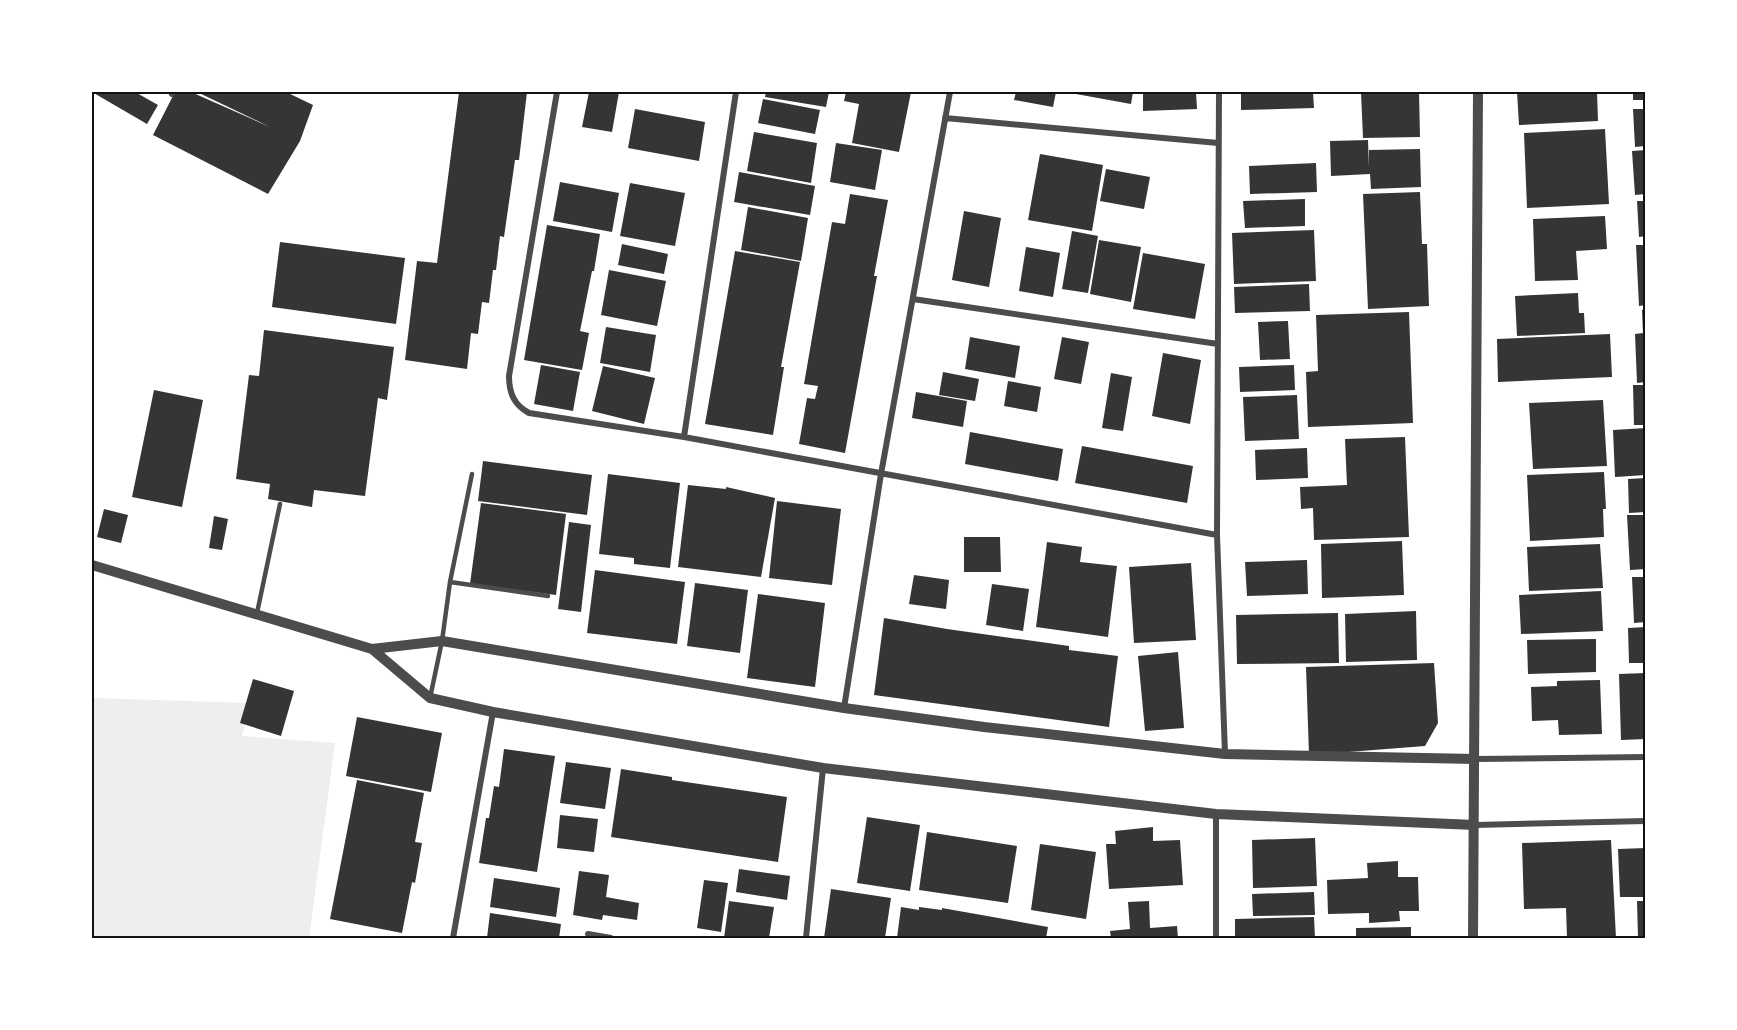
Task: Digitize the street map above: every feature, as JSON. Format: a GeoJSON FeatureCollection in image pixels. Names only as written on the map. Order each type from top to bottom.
{"type":"FeatureCollection","features":[{"type":"Feature","properties":{"kind":"street"},"geometry":{"type":"LineString","coordinates":[[557,92],[509,376],[509,387],[513,399],[522,409],[529,413],[684,437],[1217,535]]}},
{"type":"Feature","properties":{"kind":"street"},"geometry":{"type":"LineString","coordinates":[[684,437],[736,92]]}},
{"type":"Feature","properties":{"kind":"street"},"geometry":{"type":"LineString","coordinates":[[844,708],[881,474],[950,92]]}},
{"type":"Feature","properties":{"kind":"street"},"geometry":{"type":"LineString","coordinates":[[1219,92],[1217,535],[1225,754]]}},
{"type":"Feature","properties":{"kind":"street"},"geometry":{"type":"LineString","coordinates":[[1473,939],[1478,92]]}},
{"type":"Feature","properties":{"kind":"street"},"geometry":{"type":"LineString","coordinates":[[945,118],[1218,143]]}},
{"type":"Feature","properties":{"kind":"street"},"geometry":{"type":"LineString","coordinates":[[913,299],[1218,344]]}},
{"type":"Feature","properties":{"kind":"street"},"geometry":{"type":"LineString","coordinates":[[92,565],[372,649],[430,698],[493,712],[823,768],[1216,813],[1475,825],[1646,821]]}},
{"type":"Feature","properties":{"kind":"street"},"geometry":{"type":"LineString","coordinates":[[372,649],[442,641],[844,708],[984,727],[1225,754],[1475,759],[1646,757]]}},
{"type":"Feature","properties":{"kind":"street"},"geometry":{"type":"LineString","coordinates":[[453,939],[493,712]]}},
{"type":"Feature","properties":{"kind":"street"},"geometry":{"type":"LineString","coordinates":[[806,939],[823,768]]}},
{"type":"Feature","properties":{"kind":"street"},"geometry":{"type":"LineString","coordinates":[[1216,813],[1216,939]]}},
{"type":"Feature","properties":{"kind":"street"},"geometry":{"type":"LineString","coordinates":[[588,934],[611,939]]}},
{"type":"Feature","properties":{"kind":"lane"},"geometry":{"type":"LineString","coordinates":[[430,698],[472,474]]}},
{"type":"Feature","properties":{"kind":"lane"},"geometry":{"type":"LineString","coordinates":[[256,613],[280,504]]}},
{"type":"Feature","properties":{"kind":"lane"},"geometry":{"type":"LineString","coordinates":[[450,582],[548,596]]}},
{"type":"Feature","properties":{"kind":"shaded area"},"geometry":{"type":"Polygon","coordinates":[[[92,698],[251,703],[242,736],[335,743],[309,938],[92,938],[92,698]]]}},
{"type":"Feature","properties":{"kind":"building"},"geometry":{"type":"Polygon","coordinates":[[[92,92],[135,92],[158,105],[147,124],[92,92]]]}},
{"type":"Feature","properties":{"kind":"building"},"geometry":{"type":"Polygon","coordinates":[[[175,92],[191,92],[270,127],[197,92],[286,92],[313,105],[300,141],[268,194],[153,135],[175,92]]]}},
{"type":"Feature","properties":{"kind":"building"},"geometry":{"type":"Polygon","coordinates":[[[459,92],[527,92],[519,160],[515,160],[504,237],[500,236],[489,303],[482,302],[478,334],[471,333],[467,369],[405,360],[417,261],[437,263],[459,92]]]}},
{"type":"Feature","properties":{"kind":"building"},"geometry":{"type":"Polygon","coordinates":[[[589,92],[619,92],[612,132],[582,127],[589,92]]]}},
{"type":"Feature","properties":{"kind":"building"},"geometry":{"type":"Polygon","coordinates":[[[766,92],[829,92],[826,107],[765,97],[766,92]]]}},
{"type":"Feature","properties":{"kind":"building"},"geometry":{"type":"Polygon","coordinates":[[[846,92],[911,92],[899,152],[852,143],[859,104],[844,101],[846,92]]]}},
{"type":"Feature","properties":{"kind":"building"},"geometry":{"type":"Polygon","coordinates":[[[1016,92],[1056,92],[1053,107],[1014,100],[1016,92]]]}},
{"type":"Feature","properties":{"kind":"building"},"geometry":{"type":"Polygon","coordinates":[[[1065,92],[1133,92],[1131,104],[1065,92]]]}},
{"type":"Feature","properties":{"kind":"building"},"geometry":{"type":"Polygon","coordinates":[[[1143,92],[1196,92],[1197,109],[1143,111],[1143,92]]]}},
{"type":"Feature","properties":{"kind":"building"},"geometry":{"type":"Polygon","coordinates":[[[1241,92],[1313,92],[1314,108],[1241,110],[1241,92]]]}},
{"type":"Feature","properties":{"kind":"building"},"geometry":{"type":"Polygon","coordinates":[[[1361,92],[1419,92],[1420,137],[1363,138],[1361,92]]]}},
{"type":"Feature","properties":{"kind":"building"},"geometry":{"type":"Polygon","coordinates":[[[1517,92],[1597,92],[1598,121],[1519,125],[1517,92]]]}},
{"type":"Feature","properties":{"kind":"building"},"geometry":{"type":"Polygon","coordinates":[[[1633,92],[1646,92],[1646,100],[1633,100],[1633,92]]]}},
{"type":"Feature","properties":{"kind":"building"},"geometry":{"type":"Polygon","coordinates":[[[763,99],[820,110],[815,134],[758,123],[763,99]]]}},
{"type":"Feature","properties":{"kind":"building"},"geometry":{"type":"Polygon","coordinates":[[[635,109],[705,122],[699,161],[628,148],[635,109]]]}},
{"type":"Feature","properties":{"kind":"building"},"geometry":{"type":"Polygon","coordinates":[[[1633,109],[1646,109],[1646,146],[1635,147],[1633,109]]]}},
{"type":"Feature","properties":{"kind":"building"},"geometry":{"type":"Polygon","coordinates":[[[1605,129],[1609,204],[1527,208],[1524,133],[1605,129]]]}},
{"type":"Feature","properties":{"kind":"building"},"geometry":{"type":"Polygon","coordinates":[[[754,132],[817,143],[811,183],[747,171],[754,132]]]}},
{"type":"Feature","properties":{"kind":"building"},"geometry":{"type":"Polygon","coordinates":[[[1368,140],[1369,167],[1369,150],[1420,149],[1421,187],[1371,189],[1370,174],[1331,176],[1330,141],[1368,140]]]}},
{"type":"Feature","properties":{"kind":"building"},"geometry":{"type":"Polygon","coordinates":[[[836,143],[882,150],[875,190],[830,182],[836,143]]]}},
{"type":"Feature","properties":{"kind":"building"},"geometry":{"type":"Polygon","coordinates":[[[1646,150],[1646,194],[1635,195],[1632,151],[1646,150]]]}},
{"type":"Feature","properties":{"kind":"building"},"geometry":{"type":"Polygon","coordinates":[[[1040,154],[1103,165],[1092,231],[1028,220],[1040,154]]]}},
{"type":"Feature","properties":{"kind":"building"},"geometry":{"type":"Polygon","coordinates":[[[1316,163],[1317,192],[1250,194],[1249,166],[1316,163]]]}},
{"type":"Feature","properties":{"kind":"building"},"geometry":{"type":"Polygon","coordinates":[[[1106,169],[1150,177],[1144,209],[1100,201],[1106,169]]]}},
{"type":"Feature","properties":{"kind":"building"},"geometry":{"type":"Polygon","coordinates":[[[739,172],[815,186],[810,215],[734,202],[739,172]]]}},
{"type":"Feature","properties":{"kind":"building"},"geometry":{"type":"Polygon","coordinates":[[[560,182],[619,193],[612,232],[553,221],[560,182]]]}},
{"type":"Feature","properties":{"kind":"building"},"geometry":{"type":"Polygon","coordinates":[[[630,183],[685,193],[675,246],[620,236],[630,183]]]}},
{"type":"Feature","properties":{"kind":"building"},"geometry":{"type":"Polygon","coordinates":[[[1420,192],[1422,244],[1427,244],[1429,306],[1368,309],[1363,194],[1420,192]]]}},
{"type":"Feature","properties":{"kind":"building"},"geometry":{"type":"Polygon","coordinates":[[[850,194],[888,200],[874,276],[877,276],[845,453],[799,444],[807,398],[815,399],[818,386],[804,384],[832,222],[845,224],[850,194]]]}},
{"type":"Feature","properties":{"kind":"building"},"geometry":{"type":"Polygon","coordinates":[[[1305,199],[1305,226],[1245,228],[1243,201],[1305,199]]]}},
{"type":"Feature","properties":{"kind":"building"},"geometry":{"type":"Polygon","coordinates":[[[1637,201],[1646,201],[1646,236],[1639,237],[1637,201]]]}},
{"type":"Feature","properties":{"kind":"building"},"geometry":{"type":"Polygon","coordinates":[[[748,207],[808,218],[801,261],[741,250],[748,207]]]}},
{"type":"Feature","properties":{"kind":"building"},"geometry":{"type":"Polygon","coordinates":[[[964,211],[1001,218],[989,287],[952,280],[964,211]]]}},
{"type":"Feature","properties":{"kind":"building"},"geometry":{"type":"Polygon","coordinates":[[[1605,216],[1607,249],[1576,251],[1578,280],[1535,281],[1533,219],[1605,216]]]}},
{"type":"Feature","properties":{"kind":"building"},"geometry":{"type":"Polygon","coordinates":[[[547,225],[600,234],[580,331],[589,333],[582,370],[524,360],[547,225]]]}},
{"type":"Feature","properties":{"kind":"building"},"geometry":{"type":"Polygon","coordinates":[[[1314,230],[1316,281],[1234,284],[1232,233],[1314,230]]]}},
{"type":"Feature","properties":{"kind":"building"},"geometry":{"type":"Polygon","coordinates":[[[1072,231],[1098,236],[1088,293],[1062,289],[1072,231]]]}},
{"type":"Feature","properties":{"kind":"building"},"geometry":{"type":"Polygon","coordinates":[[[1099,240],[1141,247],[1131,302],[1090,294],[1099,240]]]}},
{"type":"Feature","properties":{"kind":"building"},"geometry":{"type":"Polygon","coordinates":[[[280,242],[405,258],[396,324],[272,307],[280,242]]]}},
{"type":"Feature","properties":{"kind":"building"},"geometry":{"type":"Polygon","coordinates":[[[622,244],[668,254],[664,274],[618,265],[622,244]]]}},
{"type":"Feature","properties":{"kind":"building"},"geometry":{"type":"Polygon","coordinates":[[[1636,245],[1646,245],[1646,305],[1639,306],[1636,245]]]}},
{"type":"Feature","properties":{"kind":"building"},"geometry":{"type":"Polygon","coordinates":[[[1026,247],[1060,253],[1053,297],[1019,291],[1026,247]]]}},
{"type":"Feature","properties":{"kind":"building"},"geometry":{"type":"Polygon","coordinates":[[[735,251],[800,262],[781,367],[784,367],[773,435],[705,424],[735,251]]]}},
{"type":"Feature","properties":{"kind":"building"},"geometry":{"type":"Polygon","coordinates":[[[1143,253],[1205,264],[1195,319],[1133,309],[1143,253]]]}},
{"type":"Feature","properties":{"kind":"building"},"geometry":{"type":"Polygon","coordinates":[[[609,270],[666,281],[657,326],[601,315],[609,270]]]}},
{"type":"Feature","properties":{"kind":"building"},"geometry":{"type":"Polygon","coordinates":[[[1309,284],[1310,311],[1235,313],[1234,287],[1309,284]]]}},
{"type":"Feature","properties":{"kind":"building"},"geometry":{"type":"Polygon","coordinates":[[[1578,293],[1579,313],[1584,313],[1585,333],[1517,336],[1515,296],[1578,293]]]}},
{"type":"Feature","properties":{"kind":"building"},"geometry":{"type":"Polygon","coordinates":[[[1642,310],[1646,310],[1646,382],[1637,383],[1635,334],[1643,333],[1642,310]]]}},
{"type":"Feature","properties":{"kind":"building"},"geometry":{"type":"Polygon","coordinates":[[[1409,312],[1413,423],[1308,427],[1306,372],[1318,371],[1316,315],[1409,312]]]}},
{"type":"Feature","properties":{"kind":"building"},"geometry":{"type":"Polygon","coordinates":[[[1288,321],[1290,359],[1260,360],[1258,322],[1288,321]]]}},
{"type":"Feature","properties":{"kind":"building"},"geometry":{"type":"Polygon","coordinates":[[[606,327],[656,335],[650,372],[600,363],[606,327]]]}},
{"type":"Feature","properties":{"kind":"building"},"geometry":{"type":"Polygon","coordinates":[[[264,330],[394,347],[387,400],[378,398],[365,496],[314,490],[312,507],[268,499],[270,484],[236,479],[249,375],[259,376],[264,330]]]}},
{"type":"Feature","properties":{"kind":"building"},"geometry":{"type":"Polygon","coordinates":[[[1610,334],[1612,377],[1498,382],[1497,339],[1610,334]]]}},
{"type":"Feature","properties":{"kind":"building"},"geometry":{"type":"Polygon","coordinates":[[[970,337],[1020,346],[1015,378],[965,369],[970,337]]]}},
{"type":"Feature","properties":{"kind":"building"},"geometry":{"type":"Polygon","coordinates":[[[1062,337],[1089,342],[1081,384],[1054,379],[1062,337]]]}},
{"type":"Feature","properties":{"kind":"building"},"geometry":{"type":"Polygon","coordinates":[[[1163,353],[1201,360],[1190,424],[1152,416],[1163,353]]]}},
{"type":"Feature","properties":{"kind":"building"},"geometry":{"type":"Polygon","coordinates":[[[541,365],[580,372],[573,411],[534,404],[541,365]]]}},
{"type":"Feature","properties":{"kind":"building"},"geometry":{"type":"Polygon","coordinates":[[[1294,365],[1295,390],[1240,392],[1239,367],[1294,365]]]}},
{"type":"Feature","properties":{"kind":"building"},"geometry":{"type":"Polygon","coordinates":[[[603,366],[655,378],[644,424],[592,411],[603,366]]]}},
{"type":"Feature","properties":{"kind":"building"},"geometry":{"type":"Polygon","coordinates":[[[943,372],[979,379],[975,401],[939,395],[943,372]]]}},
{"type":"Feature","properties":{"kind":"building"},"geometry":{"type":"Polygon","coordinates":[[[1111,373],[1132,377],[1123,431],[1102,428],[1111,373]]]}},
{"type":"Feature","properties":{"kind":"building"},"geometry":{"type":"Polygon","coordinates":[[[1008,381],[1041,387],[1037,412],[1004,406],[1008,381]]]}},
{"type":"Feature","properties":{"kind":"building"},"geometry":{"type":"Polygon","coordinates":[[[1633,385],[1646,385],[1646,425],[1634,425],[1633,385]]]}},
{"type":"Feature","properties":{"kind":"building"},"geometry":{"type":"Polygon","coordinates":[[[154,390],[203,400],[182,507],[132,497],[154,390]]]}},
{"type":"Feature","properties":{"kind":"building"},"geometry":{"type":"Polygon","coordinates":[[[916,392],[967,401],[963,427],[912,418],[916,392]]]}},
{"type":"Feature","properties":{"kind":"building"},"geometry":{"type":"Polygon","coordinates":[[[1297,395],[1299,439],[1245,441],[1243,397],[1297,395]]]}},
{"type":"Feature","properties":{"kind":"building"},"geometry":{"type":"Polygon","coordinates":[[[1603,400],[1607,466],[1533,469],[1529,403],[1603,400]]]}},
{"type":"Feature","properties":{"kind":"building"},"geometry":{"type":"Polygon","coordinates":[[[1646,428],[1646,475],[1615,477],[1613,430],[1646,428]]]}},
{"type":"Feature","properties":{"kind":"building"},"geometry":{"type":"Polygon","coordinates":[[[970,432],[1063,449],[1058,481],[965,464],[970,432]]]}},
{"type":"Feature","properties":{"kind":"building"},"geometry":{"type":"Polygon","coordinates":[[[1405,437],[1409,537],[1314,540],[1313,508],[1301,509],[1300,487],[1347,485],[1345,439],[1405,437]]]}},
{"type":"Feature","properties":{"kind":"building"},"geometry":{"type":"Polygon","coordinates":[[[1082,446],[1193,466],[1187,503],[1075,483],[1082,446]]]}},
{"type":"Feature","properties":{"kind":"building"},"geometry":{"type":"Polygon","coordinates":[[[1307,448],[1308,478],[1256,480],[1255,450],[1307,448]]]}},
{"type":"Feature","properties":{"kind":"building"},"geometry":{"type":"Polygon","coordinates":[[[483,461],[592,475],[587,515],[478,501],[483,461]]]}},
{"type":"Feature","properties":{"kind":"building"},"geometry":{"type":"Polygon","coordinates":[[[1604,472],[1606,509],[1603,509],[1604,537],[1530,541],[1527,475],[1604,472]]]}},
{"type":"Feature","properties":{"kind":"building"},"geometry":{"type":"Polygon","coordinates":[[[608,474],[680,483],[670,568],[634,564],[634,558],[599,554],[608,474]]]}},
{"type":"Feature","properties":{"kind":"building"},"geometry":{"type":"Polygon","coordinates":[[[1646,478],[1646,512],[1629,513],[1628,479],[1646,478]]]}},
{"type":"Feature","properties":{"kind":"building"},"geometry":{"type":"Polygon","coordinates":[[[688,485],[726,489],[726,487],[775,498],[761,577],[678,567],[688,485]]]}},
{"type":"Feature","properties":{"kind":"building"},"geometry":{"type":"Polygon","coordinates":[[[777,501],[841,509],[832,585],[769,578],[777,501]]]}},
{"type":"Feature","properties":{"kind":"building"},"geometry":{"type":"Polygon","coordinates":[[[481,503],[566,514],[556,595],[470,584],[481,503]]]}},
{"type":"Feature","properties":{"kind":"building"},"geometry":{"type":"Polygon","coordinates":[[[104,509],[128,515],[121,543],[97,537],[104,509]]]}},
{"type":"Feature","properties":{"kind":"building"},"geometry":{"type":"Polygon","coordinates":[[[1627,515],[1646,515],[1646,569],[1630,570],[1627,515]]]}},
{"type":"Feature","properties":{"kind":"building"},"geometry":{"type":"Polygon","coordinates":[[[214,516],[228,519],[222,550],[209,548],[214,516]]]}},
{"type":"Feature","properties":{"kind":"building"},"geometry":{"type":"Polygon","coordinates":[[[569,522],[591,525],[581,612],[558,609],[569,522]]]}},
{"type":"Feature","properties":{"kind":"building"},"geometry":{"type":"Polygon","coordinates":[[[964,537],[1000,537],[1001,572],[964,572],[964,537]]]}},
{"type":"Feature","properties":{"kind":"building"},"geometry":{"type":"Polygon","coordinates":[[[1402,541],[1404,595],[1322,598],[1321,544],[1402,541]]]}},
{"type":"Feature","properties":{"kind":"building"},"geometry":{"type":"Polygon","coordinates":[[[1047,542],[1082,547],[1080,562],[1117,566],[1108,637],[1036,627],[1047,542]]]}},
{"type":"Feature","properties":{"kind":"building"},"geometry":{"type":"Polygon","coordinates":[[[1600,544],[1603,588],[1529,591],[1527,547],[1600,544]]]}},
{"type":"Feature","properties":{"kind":"building"},"geometry":{"type":"Polygon","coordinates":[[[1307,560],[1308,594],[1247,596],[1245,562],[1307,560]]]}},
{"type":"Feature","properties":{"kind":"building"},"geometry":{"type":"Polygon","coordinates":[[[1191,563],[1196,640],[1134,643],[1129,567],[1191,563]]]}},
{"type":"Feature","properties":{"kind":"building"},"geometry":{"type":"Polygon","coordinates":[[[595,570],[685,582],[677,644],[587,633],[595,570]]]}},
{"type":"Feature","properties":{"kind":"building"},"geometry":{"type":"Polygon","coordinates":[[[914,575],[949,580],[946,609],[909,604],[914,575]]]}},
{"type":"Feature","properties":{"kind":"building"},"geometry":{"type":"Polygon","coordinates":[[[1632,577],[1646,577],[1646,622],[1634,623],[1632,577]]]}},
{"type":"Feature","properties":{"kind":"building"},"geometry":{"type":"Polygon","coordinates":[[[695,583],[748,590],[740,653],[687,646],[695,583]]]}},
{"type":"Feature","properties":{"kind":"building"},"geometry":{"type":"Polygon","coordinates":[[[992,584],[1029,589],[1023,631],[986,625],[992,584]]]}},
{"type":"Feature","properties":{"kind":"building"},"geometry":{"type":"Polygon","coordinates":[[[1601,591],[1603,631],[1521,634],[1519,595],[1601,591]]]}},
{"type":"Feature","properties":{"kind":"building"},"geometry":{"type":"Polygon","coordinates":[[[758,594],[825,603],[815,687],[747,678],[758,594]]]}},
{"type":"Feature","properties":{"kind":"building"},"geometry":{"type":"Polygon","coordinates":[[[1416,611],[1417,660],[1346,662],[1345,614],[1416,611]]]}},
{"type":"Feature","properties":{"kind":"building"},"geometry":{"type":"Polygon","coordinates":[[[1338,613],[1339,663],[1237,664],[1236,615],[1338,613]]]}},
{"type":"Feature","properties":{"kind":"building"},"geometry":{"type":"Polygon","coordinates":[[[884,618],[1069,646],[1069,650],[1118,656],[1109,727],[874,695],[884,618]]]}},
{"type":"Feature","properties":{"kind":"building"},"geometry":{"type":"Polygon","coordinates":[[[1646,627],[1646,663],[1629,663],[1628,628],[1646,627]]]}},
{"type":"Feature","properties":{"kind":"building"},"geometry":{"type":"Polygon","coordinates":[[[1596,639],[1596,672],[1528,674],[1527,640],[1596,639]]]}},
{"type":"Feature","properties":{"kind":"building"},"geometry":{"type":"Polygon","coordinates":[[[1178,652],[1184,728],[1145,731],[1138,656],[1178,652]]]}},
{"type":"Feature","properties":{"kind":"building"},"geometry":{"type":"Polygon","coordinates":[[[1434,663],[1438,723],[1425,746],[1309,755],[1306,667],[1434,663]]]}},
{"type":"Feature","properties":{"kind":"building"},"geometry":{"type":"Polygon","coordinates":[[[1646,673],[1646,739],[1621,740],[1619,674],[1646,673]]]}},
{"type":"Feature","properties":{"kind":"building"},"geometry":{"type":"Polygon","coordinates":[[[253,679],[294,691],[281,736],[240,723],[253,679]]]}},
{"type":"Feature","properties":{"kind":"building"},"geometry":{"type":"Polygon","coordinates":[[[1600,680],[1602,734],[1559,735],[1558,720],[1532,721],[1531,687],[1557,686],[1557,681],[1600,680]]]}},
{"type":"Feature","properties":{"kind":"building"},"geometry":{"type":"Polygon","coordinates":[[[357,717],[442,733],[431,792],[346,776],[357,717]]]}},
{"type":"Feature","properties":{"kind":"building"},"geometry":{"type":"Polygon","coordinates":[[[504,749],[555,756],[537,872],[479,863],[494,786],[499,787],[504,749]]]}},
{"type":"Feature","properties":{"kind":"building"},"geometry":{"type":"Polygon","coordinates":[[[566,762],[611,768],[605,809],[560,803],[566,762]]]}},
{"type":"Feature","properties":{"kind":"building"},"geometry":{"type":"Polygon","coordinates":[[[621,769],[672,777],[672,780],[787,797],[778,862],[611,837],[621,769]]]}},
{"type":"Feature","properties":{"kind":"building"},"geometry":{"type":"Polygon","coordinates":[[[357,780],[424,793],[415,842],[422,843],[415,883],[412,882],[402,933],[330,919],[357,780]]]}},
{"type":"Feature","properties":{"kind":"building"},"geometry":{"type":"Polygon","coordinates":[[[560,815],[598,819],[594,852],[557,848],[560,815]]]}},
{"type":"Feature","properties":{"kind":"building"},"geometry":{"type":"Polygon","coordinates":[[[867,817],[920,825],[910,891],[857,883],[867,817]]]}},
{"type":"Feature","properties":{"kind":"building"},"geometry":{"type":"Polygon","coordinates":[[[1153,827],[1153,841],[1180,840],[1183,885],[1109,889],[1106,844],[1116,844],[1115,831],[1153,827]]]}},
{"type":"Feature","properties":{"kind":"building"},"geometry":{"type":"Polygon","coordinates":[[[927,832],[1017,846],[1008,903],[919,890],[927,832]]]}},
{"type":"Feature","properties":{"kind":"building"},"geometry":{"type":"Polygon","coordinates":[[[1315,838],[1317,886],[1253,888],[1252,840],[1315,838]]]}},
{"type":"Feature","properties":{"kind":"building"},"geometry":{"type":"Polygon","coordinates":[[[1611,840],[1616,938],[1567,938],[1566,908],[1524,909],[1522,843],[1611,840]]]}},
{"type":"Feature","properties":{"kind":"building"},"geometry":{"type":"Polygon","coordinates":[[[1040,844],[1096,852],[1086,919],[1031,910],[1040,844]]]}},
{"type":"Feature","properties":{"kind":"building"},"geometry":{"type":"Polygon","coordinates":[[[1646,848],[1646,897],[1620,897],[1618,849],[1646,848]]]}},
{"type":"Feature","properties":{"kind":"building"},"geometry":{"type":"Polygon","coordinates":[[[1398,861],[1398,877],[1418,877],[1419,911],[1399,911],[1400,921],[1369,923],[1369,913],[1328,914],[1327,880],[1368,878],[1367,863],[1398,861]]]}},
{"type":"Feature","properties":{"kind":"building"},"geometry":{"type":"Polygon","coordinates":[[[739,869],[790,876],[787,900],[736,892],[739,869]]]}},
{"type":"Feature","properties":{"kind":"building"},"geometry":{"type":"Polygon","coordinates":[[[579,871],[609,875],[606,897],[639,903],[637,920],[603,915],[602,920],[573,915],[579,871]]]}},
{"type":"Feature","properties":{"kind":"building"},"geometry":{"type":"Polygon","coordinates":[[[494,878],[560,888],[556,917],[490,907],[494,878]]]}},
{"type":"Feature","properties":{"kind":"building"},"geometry":{"type":"Polygon","coordinates":[[[704,880],[728,883],[721,932],[697,928],[704,880]]]}},
{"type":"Feature","properties":{"kind":"building"},"geometry":{"type":"Polygon","coordinates":[[[831,889],[891,898],[885,938],[824,938],[831,889]]]}},
{"type":"Feature","properties":{"kind":"building"},"geometry":{"type":"Polygon","coordinates":[[[1314,892],[1315,915],[1253,916],[1252,894],[1314,892]]]}},
{"type":"Feature","properties":{"kind":"building"},"geometry":{"type":"Polygon","coordinates":[[[729,901],[774,907],[769,938],[724,938],[729,901]]]}},
{"type":"Feature","properties":{"kind":"building"},"geometry":{"type":"Polygon","coordinates":[[[1149,901],[1150,928],[1177,926],[1178,938],[1111,938],[1110,931],[1130,929],[1128,902],[1149,901]]]}},
{"type":"Feature","properties":{"kind":"building"},"geometry":{"type":"Polygon","coordinates":[[[1637,901],[1646,901],[1646,938],[1638,938],[1637,901]]]}},
{"type":"Feature","properties":{"kind":"building"},"geometry":{"type":"Polygon","coordinates":[[[901,907],[919,910],[919,907],[942,910],[942,908],[1048,927],[1046,938],[897,938],[901,907]]]}},
{"type":"Feature","properties":{"kind":"building"},"geometry":{"type":"Polygon","coordinates":[[[490,913],[561,924],[559,938],[487,938],[490,913]]]}},
{"type":"Feature","properties":{"kind":"building"},"geometry":{"type":"Polygon","coordinates":[[[1314,917],[1315,938],[1235,938],[1235,919],[1314,917]]]}},
{"type":"Feature","properties":{"kind":"building"},"geometry":{"type":"Polygon","coordinates":[[[1411,927],[1411,938],[1356,938],[1356,928],[1411,927]]]}}]}
